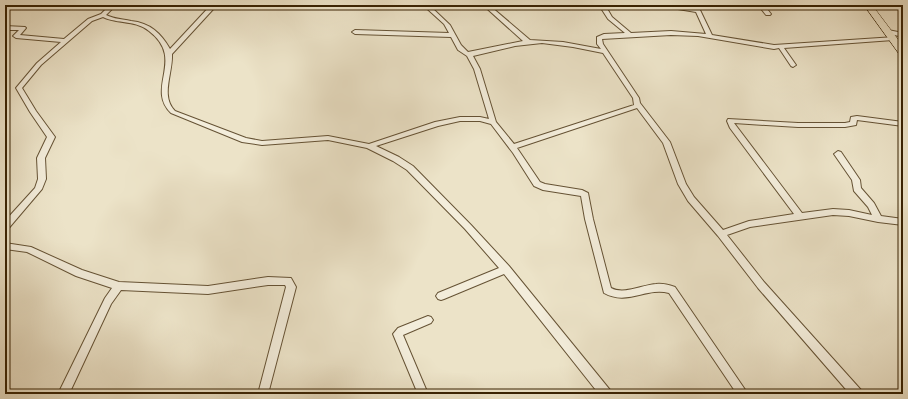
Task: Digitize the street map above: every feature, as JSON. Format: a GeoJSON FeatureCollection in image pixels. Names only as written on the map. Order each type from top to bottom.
{"type":"FeatureCollection","features":[{"type":"Feature","properties":{"kind":"highway"},"geometry":{"type":"LineString","coordinates":[[868,5],[903,53]]}},
{"type":"Feature","properties":{"kind":"street"},"geometry":{"type":"LineString","coordinates":[[5,227],[38,189],[42,179],[42,158],[51,137],[33,112],[19,88],[38,64],[90,20],[103,15],[113,5]]}},
{"type":"Feature","properties":{"kind":"street"},"geometry":{"type":"LineString","coordinates":[[169,54],[214,5]]}},
{"type":"Feature","properties":{"kind":"street"},"geometry":{"type":"LineString","coordinates":[[426,5],[447,25],[462,51],[469,54],[477,54],[501,46],[528,42],[562,42],[605,52]]}},
{"type":"Feature","properties":{"kind":"street"},"geometry":{"type":"LineString","coordinates":[[486,5],[528,42]]}},
{"type":"Feature","properties":{"kind":"street"},"geometry":{"type":"LineString","coordinates":[[602,5],[604,11],[612,20],[630,34]]}},
{"type":"Feature","properties":{"kind":"street"},"geometry":{"type":"LineString","coordinates":[[761,5],[768,14]]}},
{"type":"Feature","properties":{"kind":"street"},"geometry":{"type":"LineString","coordinates":[[674,7],[698,8],[708,35]]}},
{"type":"Feature","properties":{"kind":"street"},"geometry":{"type":"LineString","coordinates":[[103,15],[145,26],[151,30],[169,54],[169,69],[164,104],[173,112],[245,140],[262,142],[328,138],[370,146],[410,168],[468,227],[506,269],[606,394]]}},
{"type":"Feature","properties":{"kind":"street"},"geometry":{"type":"LineString","coordinates":[[5,28],[23,28],[16,36],[18,37],[66,41]]}},
{"type":"Feature","properties":{"kind":"street"},"geometry":{"type":"LineString","coordinates":[[355,32],[452,35]]}},
{"type":"Feature","properties":{"kind":"street"},"geometry":{"type":"LineString","coordinates":[[857,394],[762,285],[691,199],[682,184],[666,142],[638,105],[636,98],[600,44],[599,38],[604,36],[630,34],[685,33],[708,35],[764,46],[780,46],[903,35]]}},
{"type":"Feature","properties":{"kind":"street"},"geometry":{"type":"LineString","coordinates":[[780,46],[793,65]]}},
{"type":"Feature","properties":{"kind":"street"},"geometry":{"type":"LineString","coordinates":[[469,54],[476,70],[493,122],[539,185],[576,191],[585,194],[588,219],[607,290],[618,294],[661,288],[672,290],[743,394]]}},
{"type":"Feature","properties":{"kind":"street"},"geometry":{"type":"LineString","coordinates":[[512,147],[575,125],[636,108],[638,105]]}},
{"type":"Feature","properties":{"kind":"street"},"geometry":{"type":"LineString","coordinates":[[800,217],[732,126],[730,121],[798,125],[846,125],[854,123],[853,119],[857,118],[903,124]]}},
{"type":"Feature","properties":{"kind":"street"},"geometry":{"type":"LineString","coordinates":[[370,146],[438,124],[460,119],[480,119],[493,122]]}},
{"type":"Feature","properties":{"kind":"street"},"geometry":{"type":"LineString","coordinates":[[838,154],[856,180],[857,189],[871,205],[878,219]]}},
{"type":"Feature","properties":{"kind":"street"},"geometry":{"type":"LineString","coordinates":[[721,234],[749,224],[840,212],[903,222]]}},
{"type":"Feature","properties":{"kind":"street"},"geometry":{"type":"LineString","coordinates":[[5,246],[28,249],[79,272],[119,286],[208,290],[268,281],[288,281],[290,287],[263,394]]}},
{"type":"Feature","properties":{"kind":"street"},"geometry":{"type":"LineString","coordinates":[[441,296],[506,269]]}},
{"type":"Feature","properties":{"kind":"street"},"geometry":{"type":"LineString","coordinates":[[62,394],[108,301],[119,286]]}},
{"type":"Feature","properties":{"kind":"street"},"geometry":{"type":"LineString","coordinates":[[423,394],[398,334],[401,331],[428,320]]}}]}
